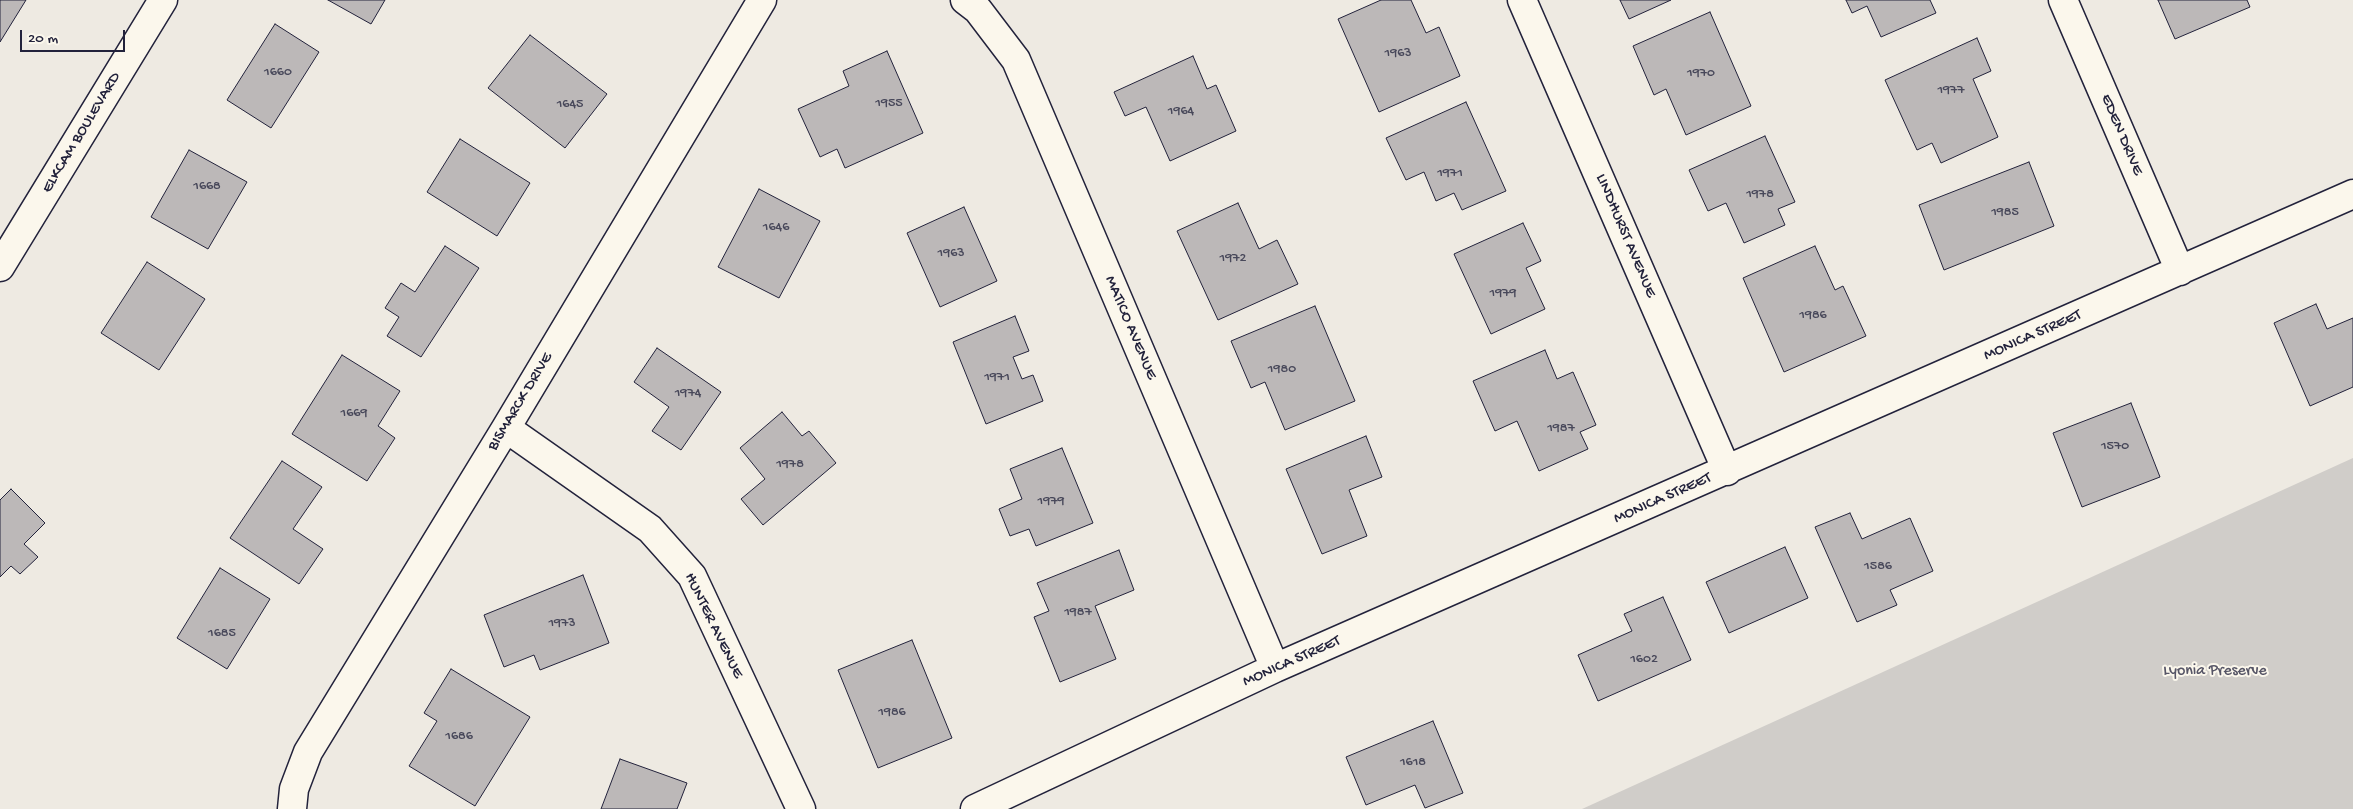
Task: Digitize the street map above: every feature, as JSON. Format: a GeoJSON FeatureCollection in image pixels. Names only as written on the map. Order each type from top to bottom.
{"type":"FeatureCollection","features":[{"type":"Feature","properties":{"kind":"street","name":"ELKCAM BOULEVARD"},"geometry":{"type":"LineString","coordinates":[[0,267],[163,0]]}},
{"type":"Feature","properties":{"kind":"street","name":"BISMARCK DRIVE"},"geometry":{"type":"LineString","coordinates":[[292,809],[294,789],[308,752],[506,428],[762,0]]}},
{"type":"Feature","properties":{"kind":"street","name":"MATICO AVENUE"},"geometry":{"type":"LineString","coordinates":[[965,0],[978,10],[1016,60],[1276,668]]}},
{"type":"Feature","properties":{"kind":"street","name":"LINDHURST AVENUE"},"geometry":{"type":"LineString","coordinates":[[1522,0],[1727,471]]}},
{"type":"Feature","properties":{"kind":"street","name":"EDEN DRIVE"},"geometry":{"type":"LineString","coordinates":[[2063,0],[2180,271]]}},
{"type":"Feature","properties":{"kind":"street","name":"MONICA STREET"},"geometry":{"type":"LineString","coordinates":[[975,809],[1276,668],[2353,194]]}},
{"type":"Feature","properties":{"kind":"street","name":"HUNTER AVENUE"},"geometry":{"type":"LineString","coordinates":[[506,428],[650,529],[692,576],[800,809]]}},
{"type":"Feature","properties":{"kind":"green space","name":"Lyonia Preserve"},"geometry":{"type":"Polygon","coordinates":[[[2353,458],[2353,809],[1582,809],[2353,458]]]}},
{"type":"Feature","properties":{"kind":"building"},"geometry":{"type":"Polygon","coordinates":[[[0,0],[26,0],[0,42],[0,0]]]}},
{"type":"Feature","properties":{"kind":"building"},"geometry":{"type":"Polygon","coordinates":[[[328,0],[385,0],[371,24],[328,0]]]}},
{"type":"Feature","properties":{"kind":"building"},"geometry":{"type":"Polygon","coordinates":[[[1381,0],[1411,0],[1426,33],[1439,27],[1460,76],[1379,112],[1338,19],[1381,0]]]}},
{"type":"Feature","properties":{"kind":"building"},"geometry":{"type":"Polygon","coordinates":[[[1620,0],[1671,0],[1629,19],[1620,0]]]}},
{"type":"Feature","properties":{"kind":"building"},"geometry":{"type":"Polygon","coordinates":[[[1846,0],[1930,0],[1936,13],[1881,37],[1867,6],[1852,13],[1846,0]]]}},
{"type":"Feature","properties":{"kind":"building"},"geometry":{"type":"Polygon","coordinates":[[[2158,0],[2247,0],[2250,7],[2175,39],[2158,0]]]}},
{"type":"Feature","properties":{"kind":"building"},"geometry":{"type":"Polygon","coordinates":[[[1710,12],[1751,106],[1686,135],[1666,89],[1654,95],[1633,46],[1710,12]]]}},
{"type":"Feature","properties":{"kind":"building"},"geometry":{"type":"Polygon","coordinates":[[[275,24],[319,52],[271,128],[227,100],[275,24]]]}},
{"type":"Feature","properties":{"kind":"building"},"geometry":{"type":"Polygon","coordinates":[[[530,35],[607,94],[565,148],[488,88],[530,35]]]}},
{"type":"Feature","properties":{"kind":"building"},"geometry":{"type":"Polygon","coordinates":[[[1977,38],[1991,71],[1973,79],[1998,137],[1941,163],[1932,143],[1917,150],[1885,80],[1977,38]]]}},
{"type":"Feature","properties":{"kind":"building"},"geometry":{"type":"Polygon","coordinates":[[[887,51],[923,133],[845,168],[837,149],[820,157],[798,109],[849,86],[843,71],[887,51]]]}},
{"type":"Feature","properties":{"kind":"building"},"geometry":{"type":"Polygon","coordinates":[[[1193,56],[1207,89],[1216,85],[1236,131],[1170,161],[1146,107],[1125,116],[1114,92],[1193,56]]]}},
{"type":"Feature","properties":{"kind":"building"},"geometry":{"type":"Polygon","coordinates":[[[1466,102],[1506,191],[1462,210],[1454,193],[1436,201],[1424,172],[1406,180],[1386,138],[1466,102]]]}},
{"type":"Feature","properties":{"kind":"building"},"geometry":{"type":"Polygon","coordinates":[[[1765,136],[1795,202],[1778,209],[1785,225],[1744,243],[1726,203],[1708,211],[1689,170],[1765,136]]]}},
{"type":"Feature","properties":{"kind":"building"},"geometry":{"type":"Polygon","coordinates":[[[460,139],[530,183],[497,236],[427,192],[460,139]]]}},
{"type":"Feature","properties":{"kind":"building"},"geometry":{"type":"Polygon","coordinates":[[[189,150],[247,182],[208,249],[151,217],[189,150]]]}},
{"type":"Feature","properties":{"kind":"building"},"geometry":{"type":"Polygon","coordinates":[[[2029,162],[2054,226],[1944,270],[1919,205],[2029,162]]]}},
{"type":"Feature","properties":{"kind":"building"},"geometry":{"type":"Polygon","coordinates":[[[759,189],[820,221],[779,298],[718,267],[759,189]]]}},
{"type":"Feature","properties":{"kind":"building"},"geometry":{"type":"Polygon","coordinates":[[[1238,203],[1259,249],[1277,240],[1298,284],[1218,320],[1177,231],[1238,203]]]}},
{"type":"Feature","properties":{"kind":"building"},"geometry":{"type":"Polygon","coordinates":[[[964,207],[997,281],[940,307],[907,233],[964,207]]]}},
{"type":"Feature","properties":{"kind":"building"},"geometry":{"type":"Polygon","coordinates":[[[1523,223],[1541,261],[1526,268],[1545,309],[1491,334],[1454,254],[1523,223]]]}},
{"type":"Feature","properties":{"kind":"building"},"geometry":{"type":"Polygon","coordinates":[[[445,246],[479,268],[421,357],[387,336],[399,317],[385,308],[401,283],[415,292],[445,246]]]}},
{"type":"Feature","properties":{"kind":"building"},"geometry":{"type":"Polygon","coordinates":[[[1815,246],[1835,290],[1843,286],[1866,336],[1784,372],[1743,278],[1815,246]]]}},
{"type":"Feature","properties":{"kind":"building"},"geometry":{"type":"Polygon","coordinates":[[[147,262],[205,299],[159,370],[101,333],[147,262]]]}},
{"type":"Feature","properties":{"kind":"building"},"geometry":{"type":"Polygon","coordinates":[[[2316,304],[2327,329],[2353,318],[2353,387],[2310,406],[2274,323],[2316,304]]]}},
{"type":"Feature","properties":{"kind":"building"},"geometry":{"type":"Polygon","coordinates":[[[1315,306],[1355,401],[1285,430],[1265,382],[1251,388],[1231,341],[1315,306]]]}},
{"type":"Feature","properties":{"kind":"building"},"geometry":{"type":"Polygon","coordinates":[[[1015,316],[1029,351],[1013,357],[1022,379],[1033,375],[1043,401],[986,424],[953,342],[1015,316]]]}},
{"type":"Feature","properties":{"kind":"building"},"geometry":{"type":"Polygon","coordinates":[[[657,348],[721,392],[681,450],[652,431],[669,407],[634,382],[657,348]]]}},
{"type":"Feature","properties":{"kind":"building"},"geometry":{"type":"Polygon","coordinates":[[[1545,350],[1557,379],[1573,372],[1596,425],[1580,432],[1588,449],[1539,471],[1517,421],[1495,431],[1473,381],[1545,350]]]}},
{"type":"Feature","properties":{"kind":"building"},"geometry":{"type":"Polygon","coordinates":[[[342,355],[400,391],[378,426],[395,438],[367,481],[292,434],[342,355]]]}},
{"type":"Feature","properties":{"kind":"building"},"geometry":{"type":"Polygon","coordinates":[[[2131,403],[2160,477],[2082,507],[2053,433],[2131,403]]]}},
{"type":"Feature","properties":{"kind":"building"},"geometry":{"type":"Polygon","coordinates":[[[782,412],[802,436],[809,431],[836,463],[763,525],[741,499],[765,479],[740,448],[782,412]]]}},
{"type":"Feature","properties":{"kind":"building"},"geometry":{"type":"Polygon","coordinates":[[[1366,436],[1382,477],[1349,490],[1367,536],[1322,554],[1286,469],[1366,436]]]}},
{"type":"Feature","properties":{"kind":"building"},"geometry":{"type":"Polygon","coordinates":[[[1062,448],[1093,523],[1036,546],[1029,529],[1010,536],[999,509],[1022,499],[1010,469],[1062,448]]]}},
{"type":"Feature","properties":{"kind":"building"},"geometry":{"type":"Polygon","coordinates":[[[282,461],[322,487],[293,529],[323,549],[299,584],[230,538],[282,461]]]}},
{"type":"Feature","properties":{"kind":"building"},"geometry":{"type":"Polygon","coordinates":[[[11,489],[45,523],[24,544],[38,557],[20,574],[11,566],[0,577],[0,500],[11,489]]]}},
{"type":"Feature","properties":{"kind":"building"},"geometry":{"type":"Polygon","coordinates":[[[1850,513],[1862,539],[1910,518],[1933,571],[1890,590],[1897,605],[1857,622],[1815,527],[1850,513]]]}},
{"type":"Feature","properties":{"kind":"building"},"geometry":{"type":"Polygon","coordinates":[[[1785,547],[1808,598],[1729,633],[1706,582],[1785,547]]]}},
{"type":"Feature","properties":{"kind":"building"},"geometry":{"type":"Polygon","coordinates":[[[1119,550],[1134,590],[1095,606],[1116,659],[1060,682],[1034,617],[1049,611],[1037,583],[1119,550]]]}},
{"type":"Feature","properties":{"kind":"building"},"geometry":{"type":"Polygon","coordinates":[[[220,568],[270,599],[227,669],[177,638],[220,568]]]}},
{"type":"Feature","properties":{"kind":"building"},"geometry":{"type":"Polygon","coordinates":[[[583,575],[609,643],[540,670],[534,655],[504,667],[484,615],[583,575]]]}},
{"type":"Feature","properties":{"kind":"building"},"geometry":{"type":"Polygon","coordinates":[[[1663,597],[1691,660],[1598,701],[1578,655],[1632,631],[1624,614],[1663,597]]]}},
{"type":"Feature","properties":{"kind":"building"},"geometry":{"type":"Polygon","coordinates":[[[912,640],[952,738],[878,768],[838,670],[912,640]]]}},
{"type":"Feature","properties":{"kind":"building"},"geometry":{"type":"Polygon","coordinates":[[[451,669],[530,717],[475,806],[409,766],[437,721],[424,713],[451,669]]]}},
{"type":"Feature","properties":{"kind":"building"},"geometry":{"type":"Polygon","coordinates":[[[1433,721],[1463,793],[1425,808],[1415,785],[1366,805],[1346,757],[1433,721]]]}},
{"type":"Feature","properties":{"kind":"building"},"geometry":{"type":"Polygon","coordinates":[[[620,759],[687,783],[677,809],[601,809],[620,759]]]}}]}
